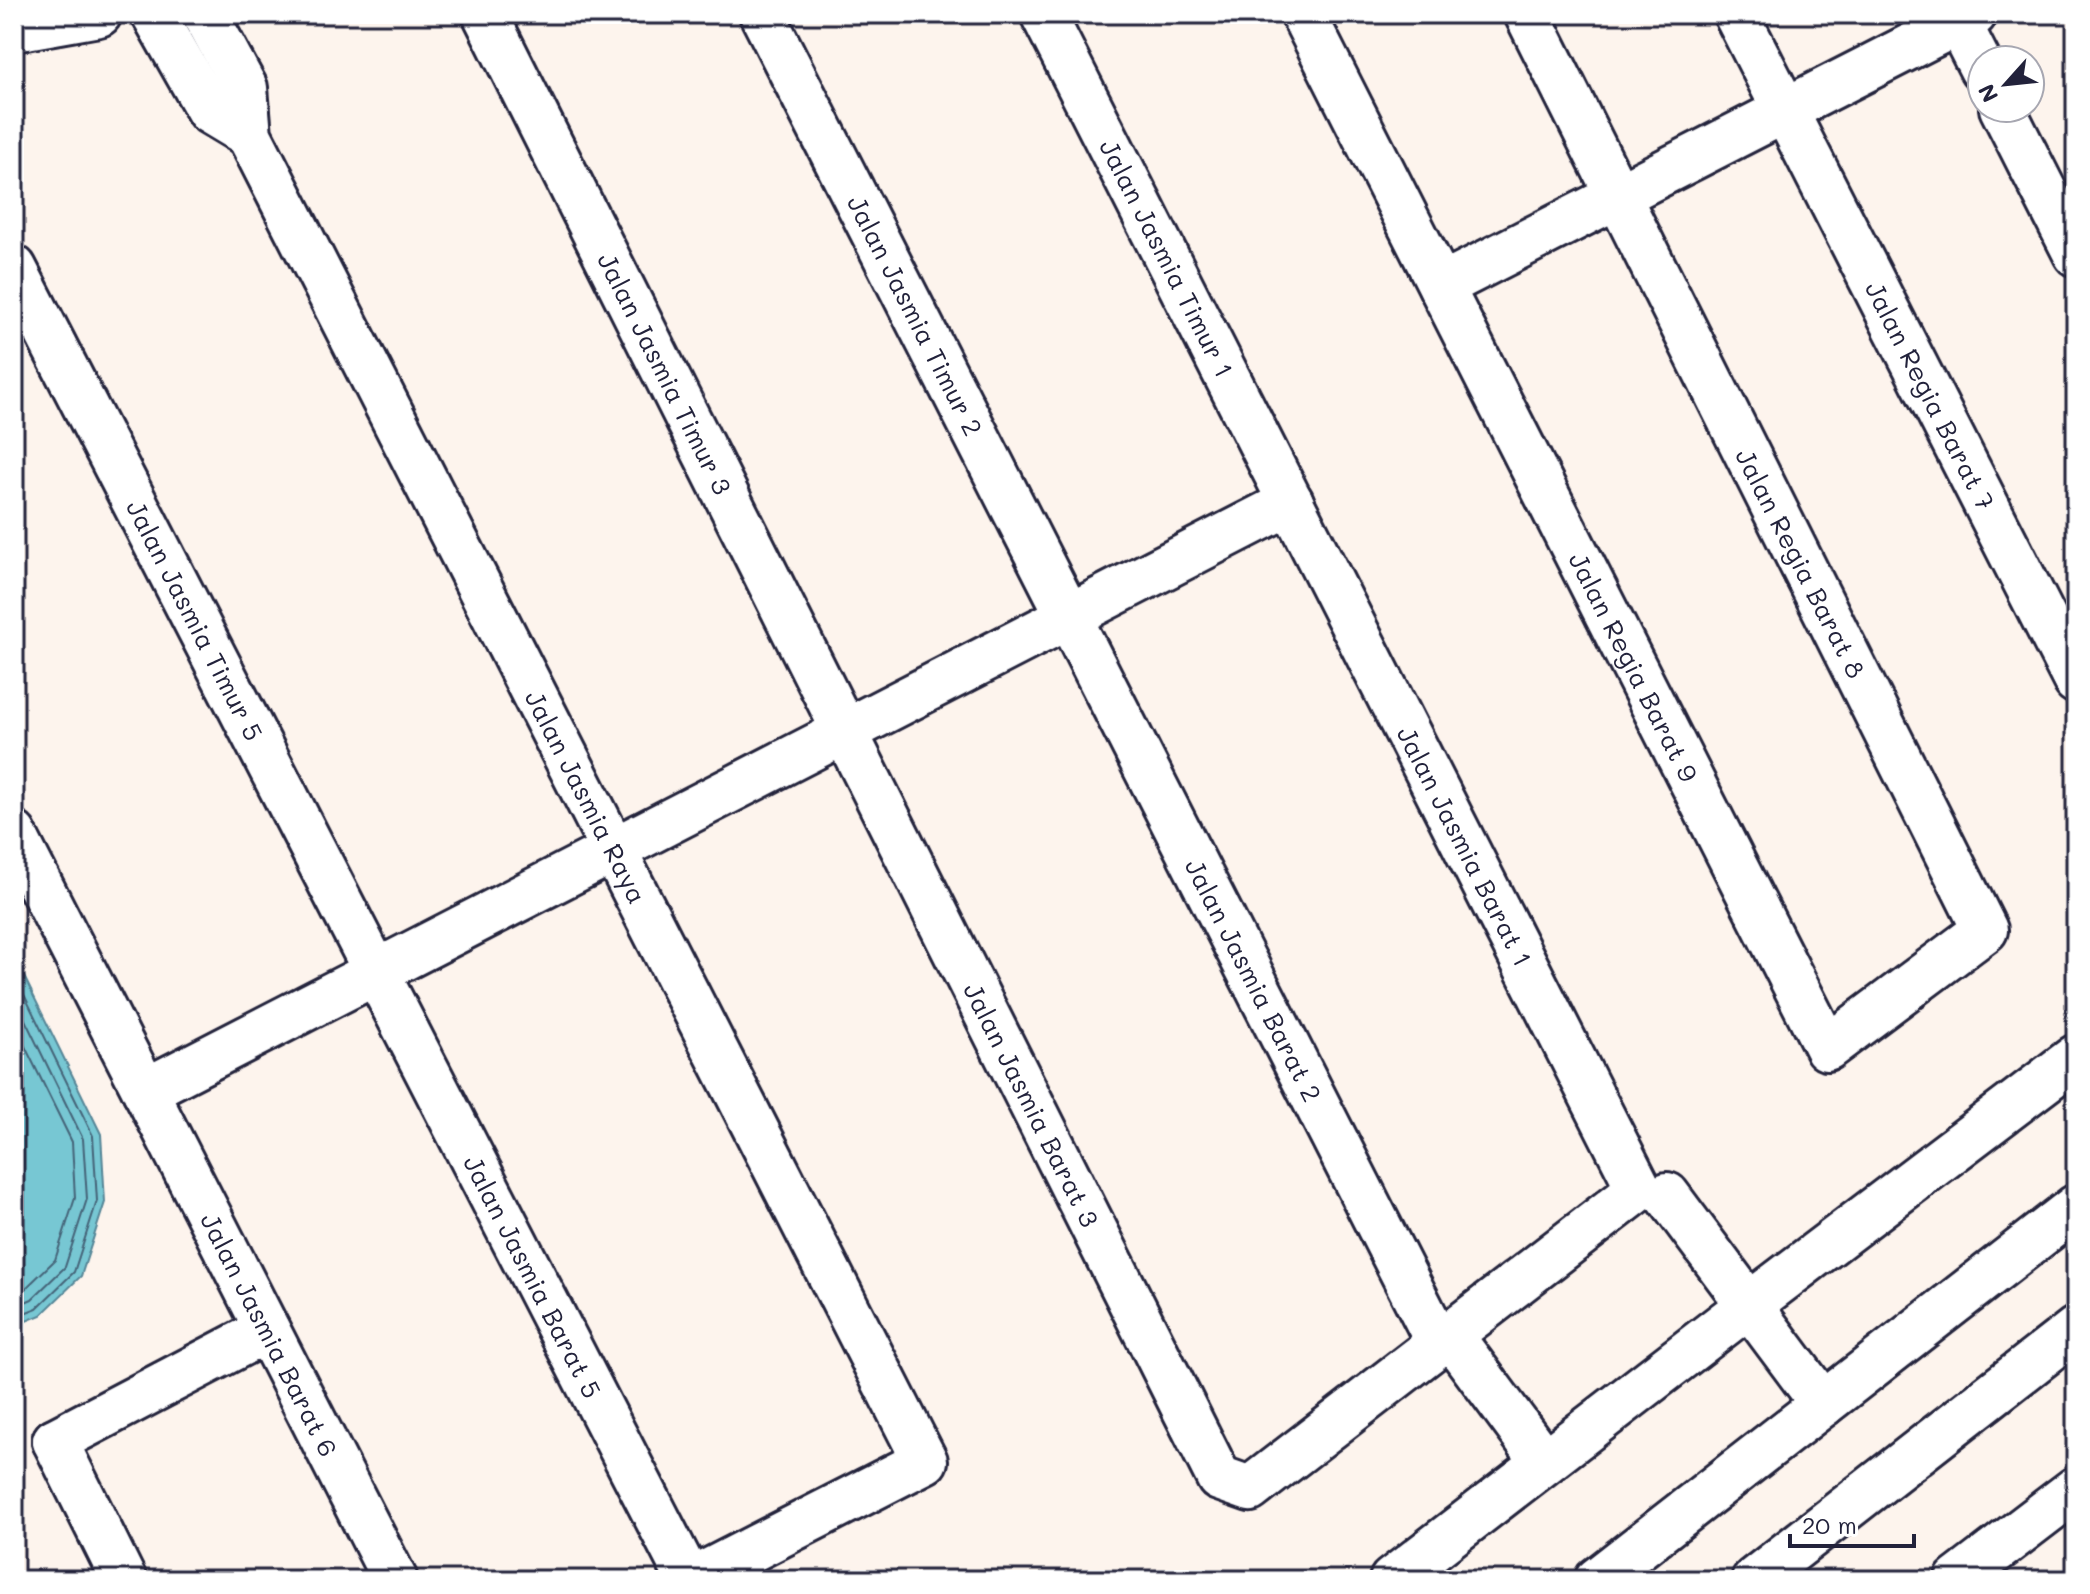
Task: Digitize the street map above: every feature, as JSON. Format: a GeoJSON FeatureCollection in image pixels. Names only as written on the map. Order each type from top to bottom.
{"type":"FeatureCollection","features":[{"type":"Feature","properties":{"kind":"street"},"geometry":{"type":"LineString","coordinates":[[14,29],[99,14]]}},
{"type":"Feature","properties":{"kind":"street"},"geometry":{"type":"LineString","coordinates":[[154,14],[209,111],[249,135]]}},
{"type":"Feature","properties":{"kind":"street","name":"Jalan Jasmia Raya"},"geometry":{"type":"LineString","coordinates":[[205,14],[245,88],[249,135],[925,1461],[690,1580]]}},
{"type":"Feature","properties":{"kind":"street","name":"Jalan Jasmia Timur 3"},"geometry":{"type":"LineString","coordinates":[[485,14],[845,731]]}},
{"type":"Feature","properties":{"kind":"street","name":"Jalan Jasmia Timur 2"},"geometry":{"type":"LineString","coordinates":[[762,14],[1068,616]]}},
{"type":"Feature","properties":{"kind":"street","name":"Jalan Jasmia Timur 1"},"geometry":{"type":"LineString","coordinates":[[1043,14],[1291,502]]}},
{"type":"Feature","properties":{"kind":"street","name":"Jalan Regia Barat 9"},"geometry":{"type":"LineString","coordinates":[[1303,14],[1827,1048]]}},
{"type":"Feature","properties":{"kind":"street","name":"Jalan Regia Barat 8"},"geometry":{"type":"LineString","coordinates":[[1527,14],[1985,930],[1827,1048]]}},
{"type":"Feature","properties":{"kind":"street","name":"Jalan Regia Barat 7"},"geometry":{"type":"LineString","coordinates":[[1736,14],[2076,681]]}},
{"type":"Feature","properties":{"kind":"street"},"geometry":{"type":"LineString","coordinates":[[1441,286],[1962,17],[1972,44]]}},
{"type":"Feature","properties":{"kind":"street"},"geometry":{"type":"LineString","coordinates":[[2010,124],[2076,254]]}},
{"type":"Feature","properties":{"kind":"street","name":"Jalan Jasmia Timur 5"},"geometry":{"type":"LineString","coordinates":[[14,268],[376,972]]}},
{"type":"Feature","properties":{"kind":"street"},"geometry":{"type":"LineString","coordinates":[[145,1091],[1291,502]]}},
{"type":"Feature","properties":{"kind":"street","name":"Jalan Jasmia Barat 1"},"geometry":{"type":"LineString","coordinates":[[1291,502],[1653,1192],[1749,1305],[1823,1404]]}},
{"type":"Feature","properties":{"kind":"street","name":"Jalan Jasmia Barat 2"},"geometry":{"type":"LineString","coordinates":[[1068,616],[1450,1348],[1544,1462]]}},
{"type":"Feature","properties":{"kind":"street","name":"Jalan Jasmia Barat 3"},"geometry":{"type":"LineString","coordinates":[[845,731],[1219,1478],[1250,1489],[1450,1348]]}},
{"type":"Feature","properties":{"kind":"street","name":"Jalan Jasmia Barat 6"},"geometry":{"type":"LineString","coordinates":[[14,834],[395,1580]]}},
{"type":"Feature","properties":{"kind":"street","name":"Jalan Jasmia Barat 5"},"geometry":{"type":"LineString","coordinates":[[376,972],[690,1580]]}},
{"type":"Feature","properties":{"kind":"street"},"geometry":{"type":"LineString","coordinates":[[1392,1580],[2076,1057]]}},
{"type":"Feature","properties":{"kind":"street"},"geometry":{"type":"LineString","coordinates":[[1450,1348],[1653,1192]]}},
{"type":"Feature","properties":{"kind":"street"},"geometry":{"type":"LineString","coordinates":[[1597,1580],[2076,1207]]}},
{"type":"Feature","properties":{"kind":"street"},"geometry":{"type":"LineString","coordinates":[[1754,1580],[2076,1329]]}},
{"type":"Feature","properties":{"kind":"street"},"geometry":{"type":"LineString","coordinates":[[55,1441],[267,1330]]}},
{"type":"Feature","properties":{"kind":"street"},"geometry":{"type":"LineString","coordinates":[[55,1441],[100,1580]]}},
{"type":"Feature","properties":{"kind":"street"},"geometry":{"type":"LineString","coordinates":[[55,1441],[124,1580]]}},
{"type":"Feature","properties":{"kind":"street"},"geometry":{"type":"LineString","coordinates":[[1957,1580],[2076,1489]]}},
{"type":"Feature","properties":{"kind":"water"},"geometry":{"type":"Polygon","coordinates":[[[14,956],[101,1134],[105,1202],[81,1276],[41,1315],[14,1326],[14,956]]]}}]}
